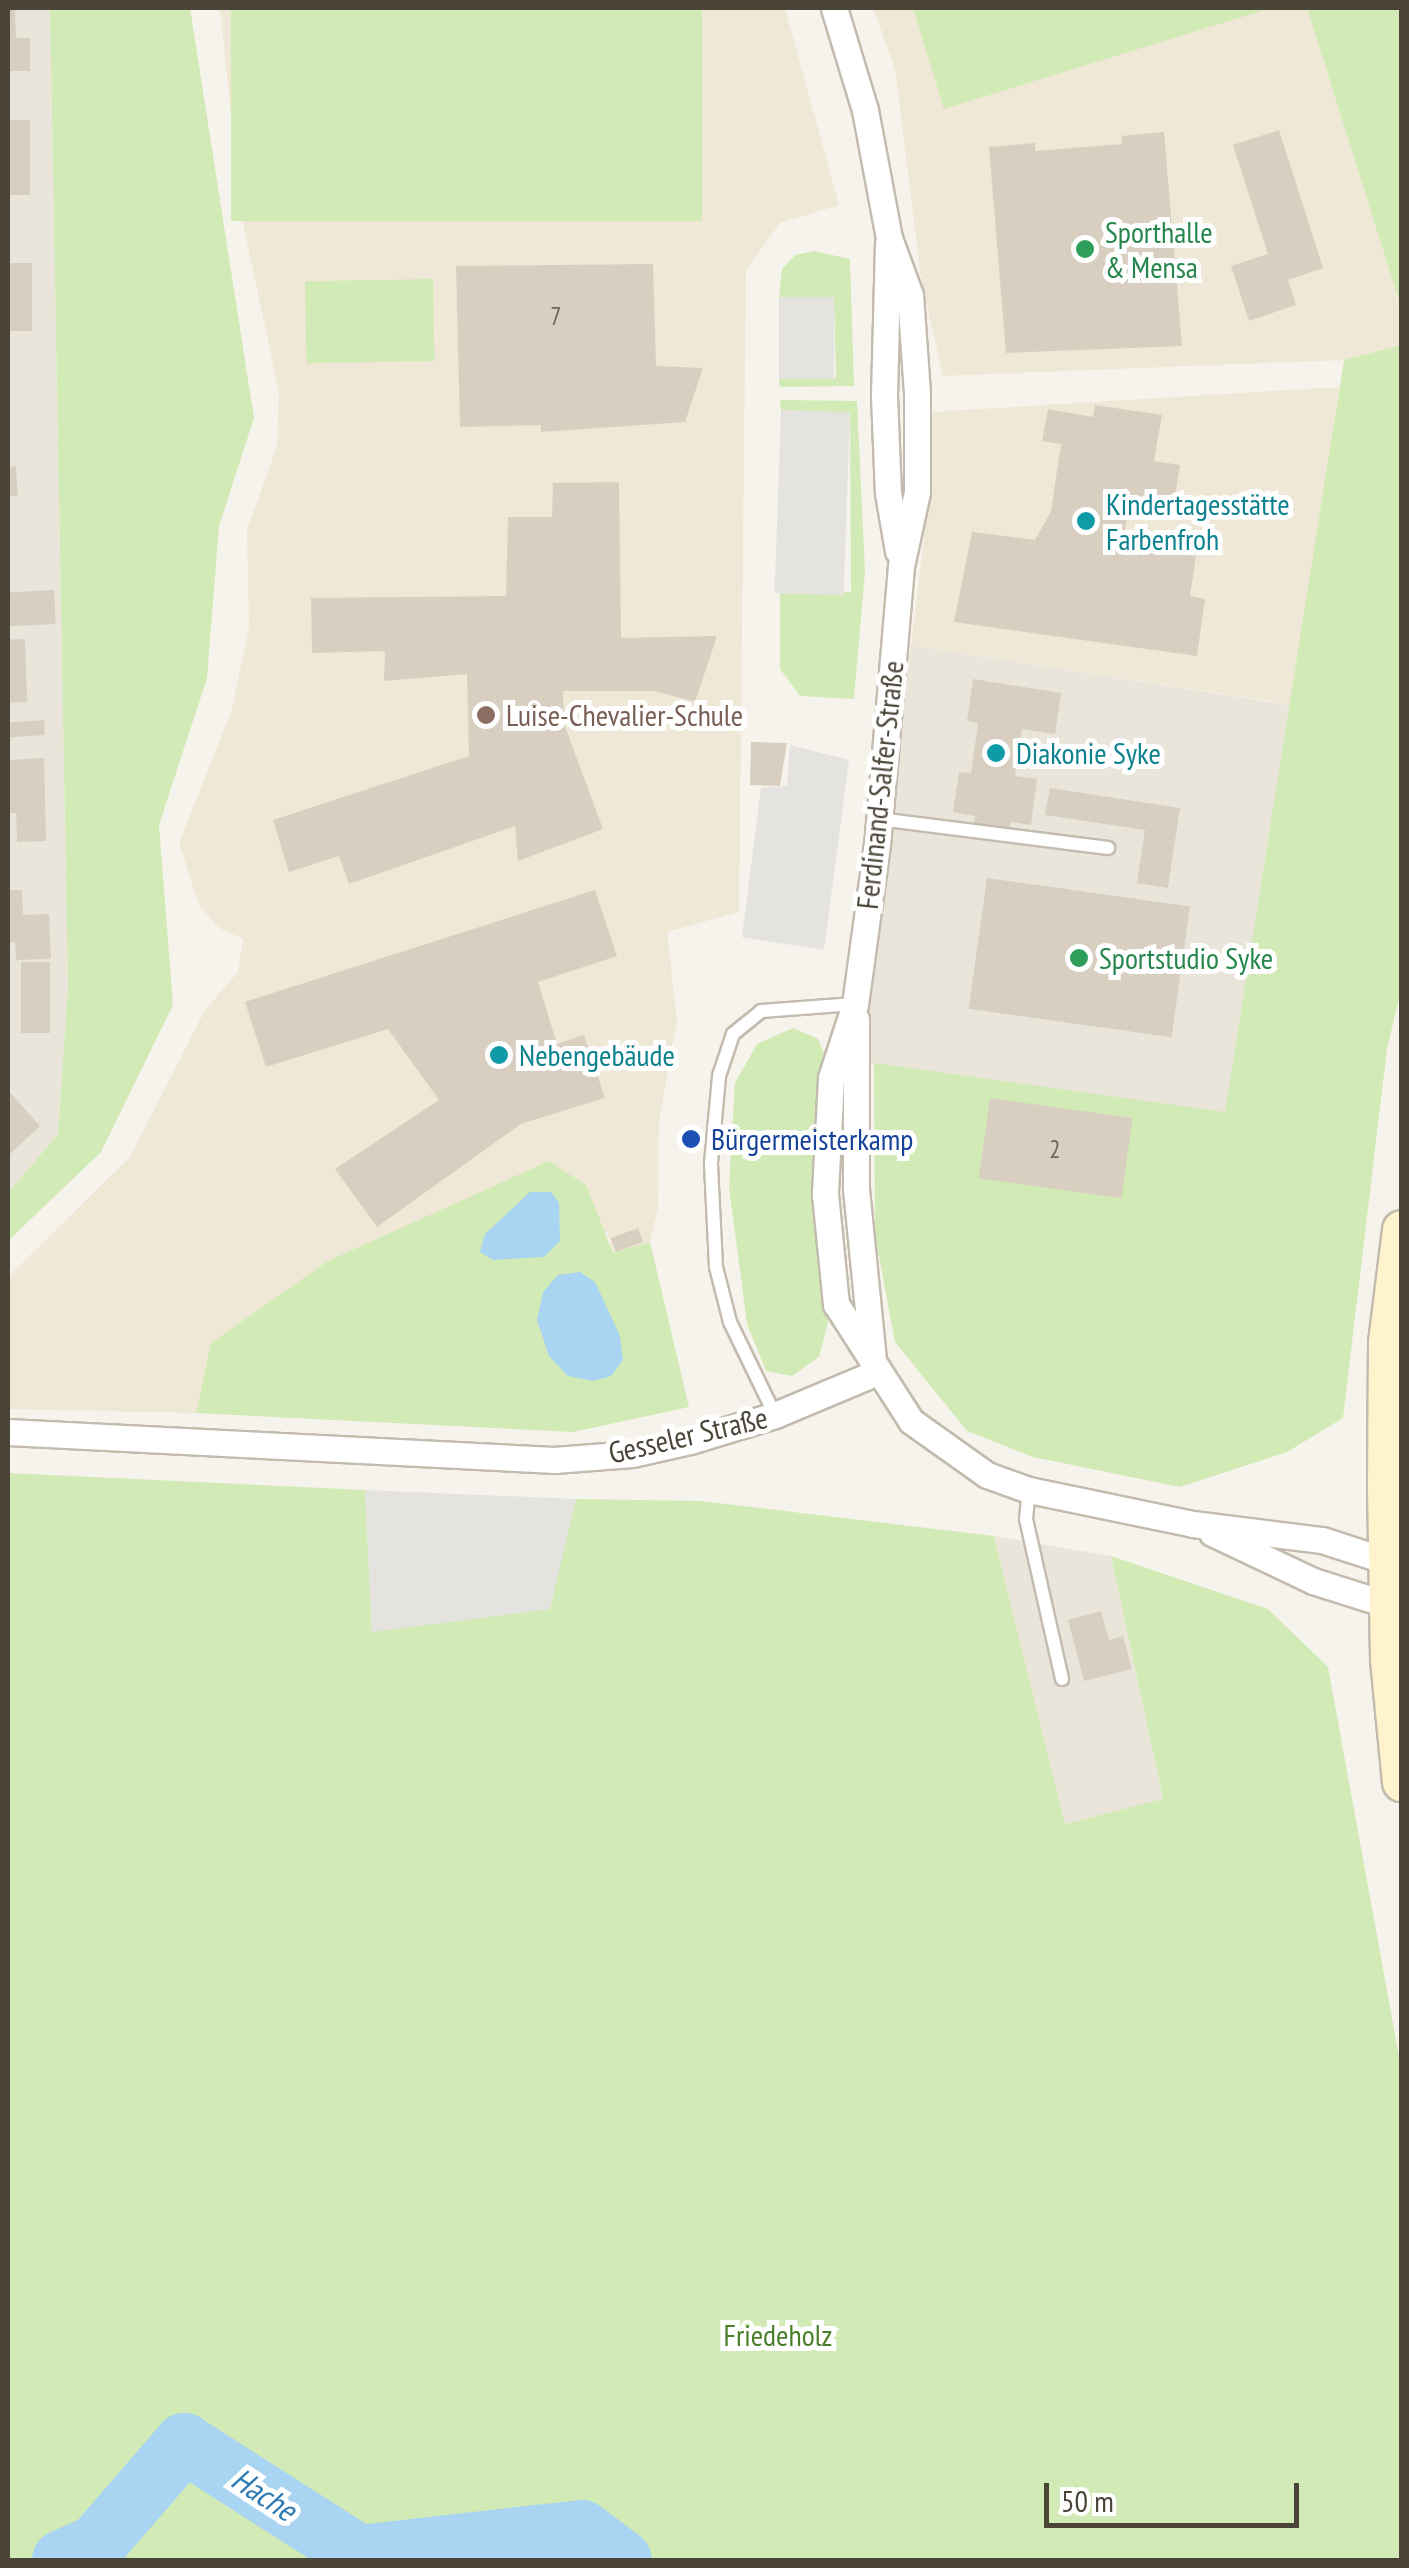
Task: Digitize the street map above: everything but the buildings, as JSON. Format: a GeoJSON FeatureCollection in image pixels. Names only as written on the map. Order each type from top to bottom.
{"type":"FeatureCollection","features":[{"type":"Feature","properties":{"kind":"main road"},"geometry":{"type":"LineString","coordinates":[[1402,1230],[1388,1343],[1402,1782]]}},
{"type":"Feature","properties":{"kind":"street","name":"Ferdinand-Salfer-Straße"},"geometry":{"type":"LineString","coordinates":[[834,8],[865,110],[888,238],[882,294],[888,493],[901,566],[879,819],[855,1004],[831,1078],[825,1194],[836,1304],[875,1373]]}},
{"type":"Feature","properties":{"kind":"street","name":"Gesseler Straße"},"geometry":{"type":"LineString","coordinates":[[8,1432],[554,1460],[632,1454],[775,1416],[875,1373]]}},
{"type":"Feature","properties":{"kind":"street"},"geometry":{"type":"LineString","coordinates":[[875,1373],[910,1420],[954,1457],[1029,1490],[1193,1524],[1322,1540],[1394,1564]]}},
{"type":"Feature","properties":{"kind":"street"},"geometry":{"type":"LineString","coordinates":[[1193,1524],[1313,1582],[1395,1607]]}},
{"type":"Feature","properties":{"kind":"lane"},"geometry":{"type":"LineString","coordinates":[[879,819],[1108,848]]}},
{"type":"Feature","properties":{"kind":"lane"},"geometry":{"type":"LineString","coordinates":[[775,1416],[730,1322],[716,1267],[711,1163],[720,1076],[733,1034],[761,1010],[855,1004]]}},
{"type":"Feature","properties":{"kind":"lane"},"geometry":{"type":"LineString","coordinates":[[1029,1490],[1026,1520],[1062,1678]]}},
{"type":"Feature","properties":{"kind":"shaded area"},"geometry":{"type":"Polygon","coordinates":[[[8,8],[50,8],[68,987],[58,1134],[8,1193],[8,8]]]}},
{"type":"Feature","properties":{"kind":"shaded area","name":"Luise-Chevalier-Schule"},"geometry":{"type":"Polygon","coordinates":[[[220,8],[785,8],[839,205],[780,223],[746,270],[739,912],[667,932],[677,1020],[659,1120],[658,1208],[650,1242],[613,1254],[607,1232],[211,1343],[196,1413],[8,1409],[8,1277],[130,1157],[205,1010],[238,972],[243,939],[219,928],[199,905],[179,843],[232,709],[249,626],[247,530],[277,446],[279,392],[241,214],[220,8]]]}},
{"type":"Feature","properties":{"kind":"shaded area"},"geometry":{"type":"Polygon","coordinates":[[[873,8],[1307,8],[1401,307],[1401,345],[1344,360],[943,376],[921,279],[895,69],[873,8]]]}},
{"type":"Feature","properties":{"kind":"shaded area"},"geometry":{"type":"Polygon","coordinates":[[[779,297],[834,297],[834,379],[779,379],[779,297]]]}},
{"type":"Feature","properties":{"kind":"shaded area"},"geometry":{"type":"Polygon","coordinates":[[[1339,387],[1294,705],[911,645],[930,488],[931,412],[1339,387]]]}},
{"type":"Feature","properties":{"kind":"shaded area"},"geometry":{"type":"Polygon","coordinates":[[[781,410],[850,412],[844,595],[775,593],[781,410]]]}},
{"type":"Feature","properties":{"kind":"shaded area"},"geometry":{"type":"Polygon","coordinates":[[[911,645],[1294,706],[1229,1121],[845,1060],[911,645]]]}},
{"type":"Feature","properties":{"kind":"shaded area"},"geometry":{"type":"Polygon","coordinates":[[[790,745],[849,760],[824,950],[742,937],[761,788],[787,786],[790,745]]]}},
{"type":"Feature","properties":{"kind":"shaded area"},"geometry":{"type":"Polygon","coordinates":[[[365,1490],[576,1499],[550,1609],[372,1632],[365,1490]]]}},
{"type":"Feature","properties":{"kind":"shaded area"},"geometry":{"type":"Polygon","coordinates":[[[994,1536],[1111,1556],[1163,1800],[1065,1824],[994,1536]]]}},
{"type":"Feature","properties":{"kind":"green space"},"geometry":{"type":"Polygon","coordinates":[[[50,8],[190,8],[254,418],[219,526],[207,678],[159,825],[173,1005],[101,1152],[8,1241],[8,1193],[58,1134],[68,987],[50,8]]]}},
{"type":"Feature","properties":{"kind":"green space"},"geometry":{"type":"Polygon","coordinates":[[[231,8],[702,8],[702,221],[231,221],[231,8]]]}},
{"type":"Feature","properties":{"kind":"green space"},"geometry":{"type":"Polygon","coordinates":[[[913,8],[1271,8],[944,109],[913,8]]]}},
{"type":"Feature","properties":{"kind":"green space"},"geometry":{"type":"Polygon","coordinates":[[[1307,8],[1401,8],[1401,307],[1307,8]]]}},
{"type":"Feature","properties":{"kind":"green space"},"geometry":{"type":"Polygon","coordinates":[[[814,251],[850,259],[854,386],[780,387],[779,379],[836,378],[834,298],[779,297],[782,269],[795,255],[814,251]]]}},
{"type":"Feature","properties":{"kind":"green space"},"geometry":{"type":"Polygon","coordinates":[[[433,279],[434,361],[306,363],[305,281],[433,279]]]}},
{"type":"Feature","properties":{"kind":"green space"},"geometry":{"type":"Polygon","coordinates":[[[1401,345],[1402,986],[1387,1049],[1343,1418],[1287,1452],[1180,1487],[1033,1457],[967,1431],[895,1342],[875,1235],[874,1063],[1225,1112],[1344,360],[1401,345]]]}},
{"type":"Feature","properties":{"kind":"green space"},"geometry":{"type":"Polygon","coordinates":[[[780,400],[857,401],[865,571],[854,699],[800,696],[780,669],[780,593],[851,592],[850,413],[781,410],[780,400]]]}},
{"type":"Feature","properties":{"kind":"green space"},"geometry":{"type":"Polygon","coordinates":[[[793,1028],[818,1039],[824,1053],[818,1221],[828,1322],[819,1357],[792,1376],[766,1371],[747,1324],[729,1187],[735,1083],[757,1044],[793,1028]]]}},
{"type":"Feature","properties":{"kind":"green space"},"geometry":{"type":"Polygon","coordinates":[[[549,1161],[586,1185],[613,1253],[650,1242],[689,1407],[573,1432],[196,1413],[211,1343],[328,1261],[549,1161]]]}},
{"type":"Feature","properties":{"kind":"green space","name":"Friedeholz"},"geometry":{"type":"Polygon","coordinates":[[[8,1473],[365,1490],[372,1631],[549,1609],[576,1499],[701,1501],[994,1536],[1065,1824],[1163,1799],[1111,1556],[1268,1609],[1328,1667],[1401,2067],[1401,2560],[8,2560],[8,1473]]]}},
{"type":"Feature","properties":{"kind":"water"},"geometry":{"type":"Polygon","coordinates":[[[530,1192],[551,1192],[559,1203],[560,1241],[544,1257],[493,1260],[480,1252],[485,1234],[530,1192]]]}},
{"type":"Feature","properties":{"kind":"water"},"geometry":{"type":"Polygon","coordinates":[[[580,1272],[595,1282],[620,1336],[623,1360],[611,1376],[593,1381],[568,1376],[549,1356],[537,1320],[543,1292],[558,1275],[580,1272]]]}},
{"type":"Feature","properties":{"kind":"waterway","name":"Hache"},"geometry":{"type":"LineString","coordinates":[[62,2560],[96,2545],[184,2443],[359,2555],[582,2530],[622,2560]]}},
{"type":"Feature","properties":{"kind":"place","name":"Sporthalle & Mensa"},"geometry":{"type":"Point","coordinates":[1085,249]}},
{"type":"Feature","properties":{"kind":"place","name":"Kindertagesstätte Farbenfroh"},"geometry":{"type":"Point","coordinates":[1086,521]}},
{"type":"Feature","properties":{"kind":"place","name":"Luise-Chevalier-Schule"},"geometry":{"type":"Point","coordinates":[486,715]}},
{"type":"Feature","properties":{"kind":"place","name":"Diakonie Syke"},"geometry":{"type":"Point","coordinates":[996,753]}},
{"type":"Feature","properties":{"kind":"place","name":"Sportstudio Syke"},"geometry":{"type":"Point","coordinates":[1079,958]}},
{"type":"Feature","properties":{"kind":"place","name":"Nebengebäude"},"geometry":{"type":"Point","coordinates":[499,1055]}},
{"type":"Feature","properties":{"kind":"place","name":"Bürgermeisterkamp"},"geometry":{"type":"Point","coordinates":[691,1139]}}]}
